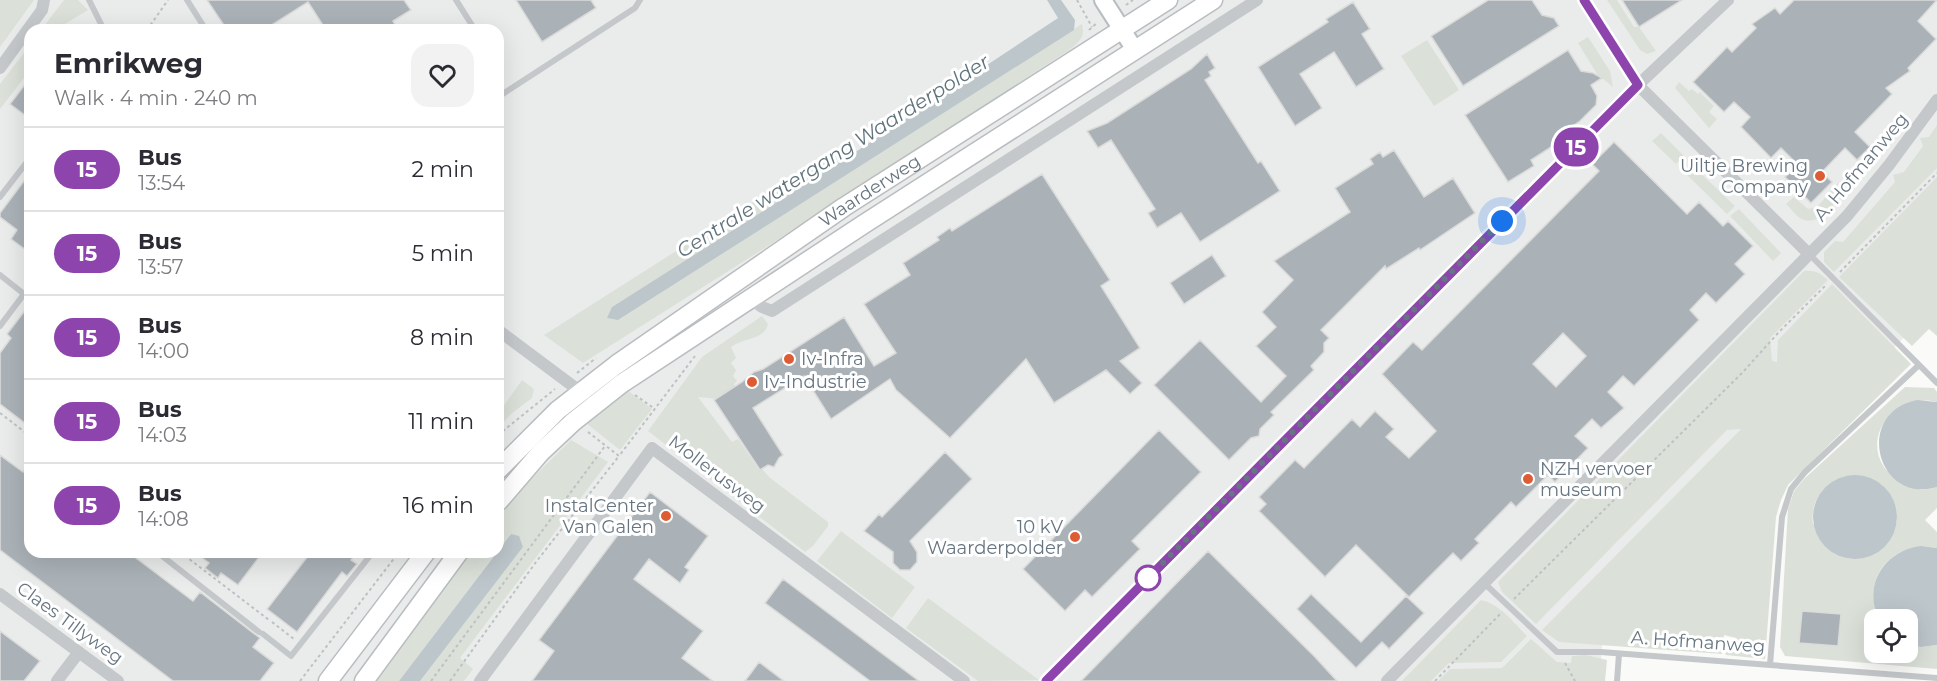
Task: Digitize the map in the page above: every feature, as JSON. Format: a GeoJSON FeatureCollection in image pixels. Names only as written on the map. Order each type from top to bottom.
{"type":"FeatureCollection","features":[{"type":"Feature","properties":{"kind":"main road","name":"Waarderweg"},"geometry":{"type":"LineString","coordinates":[[504,464],[558,410],[616,365],[844,207],[1168,0]]}},
{"type":"Feature","properties":{"kind":"main road","name":"Waarderweg"},"geometry":{"type":"LineString","coordinates":[[504,495],[542,452],[573,422],[621,384],[1214,0]]}},
{"type":"Feature","properties":{"kind":"main road"},"geometry":{"type":"LineString","coordinates":[[328,681],[421,558]]}},
{"type":"Feature","properties":{"kind":"main road"},"geometry":{"type":"LineString","coordinates":[[364,681],[455,558]]}},
{"type":"Feature","properties":{"kind":"street"},"geometry":{"type":"LineString","coordinates":[[32,24],[42,10],[44,0]]}},
{"type":"Feature","properties":{"kind":"street"},"geometry":{"type":"LineString","coordinates":[[1103,0],[1135,50]]}},
{"type":"Feature","properties":{"kind":"street"},"geometry":{"type":"LineString","coordinates":[[751,299],[772,311],[1257,0]]}},
{"type":"Feature","properties":{"kind":"street"},"geometry":{"type":"LineString","coordinates":[[1584,0],[1638,85],[1809,254]]}},
{"type":"Feature","properties":{"kind":"street"},"geometry":{"type":"LineString","coordinates":[[1046,681],[1638,85],[1728,0]]}},
{"type":"Feature","properties":{"kind":"street"},"geometry":{"type":"LineString","coordinates":[[0,68],[24,35]]}},
{"type":"Feature","properties":{"kind":"street","name":"A. Hofmanweg"},"geometry":{"type":"LineString","coordinates":[[1387,681],[1847,216],[1889,165],[1937,100]]}},
{"type":"Feature","properties":{"kind":"street"},"geometry":{"type":"LineString","coordinates":[[504,335],[595,403]]}},
{"type":"Feature","properties":{"kind":"street","name":"Mollerusweg"},"geometry":{"type":"LineString","coordinates":[[480,681],[652,448],[964,681]]}},
{"type":"Feature","properties":{"kind":"street","name":"Claes Tillyweg"},"geometry":{"type":"LineString","coordinates":[[0,594],[118,681]]}},
{"type":"Feature","properties":{"kind":"street"},"geometry":{"type":"LineString","coordinates":[[57,681],[79,652]]}},
{"type":"Feature","properties":{"kind":"lane"},"geometry":{"type":"LineString","coordinates":[[89,0],[101,24]]}},
{"type":"Feature","properties":{"kind":"lane"},"geometry":{"type":"LineString","coordinates":[[187,0],[202,24]]}},
{"type":"Feature","properties":{"kind":"lane"},"geometry":{"type":"LineString","coordinates":[[456,0],[471,24]]}},
{"type":"Feature","properties":{"kind":"lane"},"geometry":{"type":"LineString","coordinates":[[504,92],[635,8],[640,0]]}},
{"type":"Feature","properties":{"kind":"lane"},"geometry":{"type":"LineString","coordinates":[[0,197],[24,166]]}},
{"type":"Feature","properties":{"kind":"lane"},"geometry":{"type":"LineString","coordinates":[[1809,254],[1937,382]]}},
{"type":"Feature","properties":{"kind":"lane"},"geometry":{"type":"LineString","coordinates":[[0,275],[24,294],[0,326]]}},
{"type":"Feature","properties":{"kind":"lane"},"geometry":{"type":"LineString","coordinates":[[1770,665],[1782,517],[1791,489],[1813,465],[1919,365]]}},
{"type":"Feature","properties":{"kind":"lane"},"geometry":{"type":"LineString","coordinates":[[165,558],[291,656],[368,558]]}},
{"type":"Feature","properties":{"kind":"lane"},"geometry":{"type":"LineString","coordinates":[[1484,583],[1557,652]]}},
{"type":"Feature","properties":{"kind":"lane","name":"A. Hofmanweg"},"geometry":{"type":"LineString","coordinates":[[1557,652],[1619,654],[1937,678]]}},
{"type":"Feature","properties":{"kind":"lane"},"geometry":{"type":"LineString","coordinates":[[1617,681],[1619,654]]}},
{"type":"Feature","properties":{"kind":"path"},"geometry":{"type":"LineString","coordinates":[[151,24],[168,0]]}},
{"type":"Feature","properties":{"kind":"path"},"geometry":{"type":"LineString","coordinates":[[1077,0],[1087,15],[1100,44]]}},
{"type":"Feature","properties":{"kind":"path"},"geometry":{"type":"LineString","coordinates":[[1435,681],[1743,372],[1778,333],[1937,173]]}},
{"type":"Feature","properties":{"kind":"path"},"geometry":{"type":"LineString","coordinates":[[542,398],[558,410]]}},
{"type":"Feature","properties":{"kind":"path"},"geometry":{"type":"LineString","coordinates":[[0,413],[24,431]]}},
{"type":"Feature","properties":{"kind":"path"},"geometry":{"type":"LineString","coordinates":[[573,422],[619,456]]}},
{"type":"Feature","properties":{"kind":"path"},"geometry":{"type":"LineString","coordinates":[[450,681],[536,562],[635,436]]}},
{"type":"Feature","properties":{"kind":"path"},"geometry":{"type":"LineString","coordinates":[[431,681],[605,446]]}},
{"type":"Feature","properties":{"kind":"path"},"geometry":{"type":"LineString","coordinates":[[188,558],[269,620]]}},
{"type":"Feature","properties":{"kind":"path"},"geometry":{"type":"LineString","coordinates":[[300,681],[394,558]]}},
{"type":"Feature","properties":{"kind":"path"},"geometry":{"type":"LineString","coordinates":[[1557,652],[1575,681]]}},
{"type":"Feature","properties":{"kind":"shaded area"},"geometry":{"type":"Polygon","coordinates":[[[0,0],[1937,0],[1937,304],[1602,643],[1601,660],[1573,681],[0,681],[0,0]]]}},
{"type":"Feature","properties":{"kind":"shaded area"},"geometry":{"type":"Polygon","coordinates":[[[0,0],[34,0],[0,47],[0,0]]]}},
{"type":"Feature","properties":{"kind":"shaded area"},"geometry":{"type":"Polygon","coordinates":[[[64,0],[78,0],[88,10],[65,24],[46,24],[64,0]]]}},
{"type":"Feature","properties":{"kind":"shaded area"},"geometry":{"type":"Polygon","coordinates":[[[1047,0],[1061,0],[1075,20],[1074,30],[618,320],[607,318],[612,307],[842,161],[1058,18],[1047,0]]]}},
{"type":"Feature","properties":{"kind":"shaded area"},"geometry":{"type":"Polygon","coordinates":[[[1607,0],[1617,0],[1634,27],[1639,27],[1656,51],[1647,54],[1640,50],[1607,0]]]}},
{"type":"Feature","properties":{"kind":"shaded area"},"geometry":{"type":"Polygon","coordinates":[[[1082,24],[1082,38],[1072,48],[768,246],[583,363],[544,335],[835,150],[842,161],[612,307],[618,320],[1082,24]]]}},
{"type":"Feature","properties":{"kind":"shaded area"},"geometry":{"type":"Polygon","coordinates":[[[1588,37],[1610,71],[1613,87],[1597,74],[1578,43],[1588,37]]]}},
{"type":"Feature","properties":{"kind":"shaded area"},"geometry":{"type":"Polygon","coordinates":[[[1427,40],[1459,90],[1434,106],[1401,56],[1427,40]]]}},
{"type":"Feature","properties":{"kind":"shaded area"},"geometry":{"type":"Polygon","coordinates":[[[24,53],[24,78],[0,109],[0,84],[24,53]]]}},
{"type":"Feature","properties":{"kind":"shaded area"},"geometry":{"type":"Polygon","coordinates":[[[1679,82],[1689,91],[1692,89],[1698,94],[1700,92],[1714,106],[1709,112],[1717,119],[1709,128],[1675,88],[1679,82]]]}},
{"type":"Feature","properties":{"kind":"shaded area"},"geometry":{"type":"Polygon","coordinates":[[[1937,125],[1937,168],[1834,272],[1824,262],[1824,252],[1835,241],[1843,242],[1895,182],[1893,175],[1904,172],[1923,146],[1920,138],[1929,137],[1937,125]]]}},
{"type":"Feature","properties":{"kind":"shaded area"},"geometry":{"type":"Polygon","coordinates":[[[1661,133],[1684,156],[1676,164],[1652,141],[1661,133]]]}},
{"type":"Feature","properties":{"kind":"shaded area"},"geometry":{"type":"Polygon","coordinates":[[[1692,165],[1735,206],[1727,214],[1685,173],[1692,165]]]}},
{"type":"Feature","properties":{"kind":"shaded area"},"geometry":{"type":"Polygon","coordinates":[[[1937,177],[1937,336],[1929,329],[1912,346],[1839,277],[1937,177]]]}},
{"type":"Feature","properties":{"kind":"shaded area"},"geometry":{"type":"Polygon","coordinates":[[[1841,180],[1848,187],[1821,217],[1807,221],[1796,215],[1786,204],[1794,197],[1808,209],[1817,207],[1841,180]]]}},
{"type":"Feature","properties":{"kind":"shaded area"},"geometry":{"type":"Polygon","coordinates":[[[1739,209],[1781,253],[1773,261],[1730,216],[1739,209]]]}},
{"type":"Feature","properties":{"kind":"shaded area"},"geometry":{"type":"Polygon","coordinates":[[[1804,271],[1817,272],[1828,280],[1770,338],[1772,361],[1777,362],[1778,340],[1832,284],[1911,364],[1788,485],[1776,517],[1765,659],[1726,655],[1725,652],[1734,652],[1736,638],[1724,635],[1722,654],[1559,642],[1542,630],[1741,429],[1727,430],[1536,624],[1502,592],[1498,582],[1804,271]]]}},
{"type":"Feature","properties":{"kind":"shaded area"},"geometry":{"type":"Polygon","coordinates":[[[762,316],[768,324],[763,333],[731,347],[736,358],[731,363],[736,370],[733,376],[737,381],[734,384],[735,387],[720,399],[698,397],[732,442],[738,439],[759,470],[762,469],[769,477],[828,522],[828,526],[813,546],[805,552],[648,431],[702,357],[762,316]]]}},
{"type":"Feature","properties":{"kind":"shaded area"},"geometry":{"type":"Polygon","coordinates":[[[522,380],[534,389],[532,398],[504,422],[504,406],[522,380]]]}},
{"type":"Feature","properties":{"kind":"shaded area"},"geometry":{"type":"Polygon","coordinates":[[[1905,387],[1934,388],[1937,392],[1937,402],[1923,400],[1898,409],[1881,428],[1877,441],[1878,454],[1889,472],[1912,487],[1926,489],[1937,487],[1937,508],[1925,520],[1937,532],[1937,548],[1921,547],[1894,556],[1877,576],[1874,589],[1876,609],[1864,609],[1864,663],[1785,656],[1780,647],[1788,509],[1794,491],[1805,478],[1905,387]],[[1846,476],[1838,479],[1825,488],[1816,501],[1813,524],[1846,558],[1859,558],[1871,554],[1890,539],[1895,529],[1897,517],[1895,505],[1882,485],[1871,480],[1846,476]]]}},
{"type":"Feature","properties":{"kind":"shaded area"},"geometry":{"type":"Polygon","coordinates":[[[626,389],[652,409],[620,450],[586,423],[626,389]]]}},
{"type":"Feature","properties":{"kind":"shaded area"},"geometry":{"type":"Polygon","coordinates":[[[1917,400],[1937,402],[1937,487],[1916,489],[1900,483],[1887,471],[1880,455],[1879,438],[1885,422],[1897,408],[1917,400]]]}},
{"type":"Feature","properties":{"kind":"shaded area"},"geometry":{"type":"Polygon","coordinates":[[[571,440],[608,462],[460,658],[473,669],[464,681],[420,681],[523,547],[511,534],[504,543],[504,511],[522,488],[571,440]]]}},
{"type":"Feature","properties":{"kind":"shaded area"},"geometry":{"type":"Polygon","coordinates":[[[1855,475],[1871,478],[1885,487],[1894,501],[1897,517],[1894,533],[1885,547],[1871,556],[1855,559],[1839,556],[1825,547],[1816,533],[1813,517],[1816,501],[1825,487],[1839,478],[1855,475]]]}},
{"type":"Feature","properties":{"kind":"shaded area"},"geometry":{"type":"Polygon","coordinates":[[[841,531],[915,587],[892,618],[817,561],[841,531]]]}},
{"type":"Feature","properties":{"kind":"shaded area"},"geometry":{"type":"Polygon","coordinates":[[[511,534],[519,536],[523,547],[420,681],[399,681],[493,558],[504,558],[504,543],[511,534]]]}},
{"type":"Feature","properties":{"kind":"shaded area"},"geometry":{"type":"Polygon","coordinates":[[[1921,546],[1937,548],[1937,645],[1918,647],[1918,609],[1875,609],[1874,606],[1875,582],[1880,571],[1897,554],[1921,546]]]}},
{"type":"Feature","properties":{"kind":"shaded area"},"geometry":{"type":"Polygon","coordinates":[[[467,558],[492,558],[399,681],[373,681],[467,558]]]}},
{"type":"Feature","properties":{"kind":"shaded area"},"geometry":{"type":"Polygon","coordinates":[[[928,598],[1039,680],[978,681],[906,628],[928,598]]]}},
{"type":"Feature","properties":{"kind":"shaded area"},"geometry":{"type":"Polygon","coordinates":[[[1481,600],[1500,609],[1527,636],[1501,662],[1449,663],[1431,681],[1402,681],[1481,600]]]}},
{"type":"Feature","properties":{"kind":"shaded area"},"geometry":{"type":"Polygon","coordinates":[[[1531,639],[1557,662],[1571,663],[1572,656],[1586,655],[1607,660],[1605,681],[1438,681],[1450,669],[1502,668],[1531,639]]]}},
{"type":"Feature","properties":{"kind":"shaded area"},"geometry":{"type":"Polygon","coordinates":[[[1937,645],[1937,669],[1867,663],[1918,663],[1918,647],[1937,645]]]}},
{"type":"Feature","properties":{"kind":"building"},"geometry":{"type":"Polygon","coordinates":[[[207,0],[404,0],[411,10],[393,21],[395,24],[322,24],[308,2],[273,24],[223,24],[207,0]]]}},
{"type":"Feature","properties":{"kind":"building"},"geometry":{"type":"Polygon","coordinates":[[[516,0],[591,0],[596,8],[542,42],[516,0]]]}},
{"type":"Feature","properties":{"kind":"building"},"geometry":{"type":"Polygon","coordinates":[[[1488,0],[1532,0],[1542,15],[1554,18],[1559,26],[1463,86],[1431,36],[1488,0]]]}},
{"type":"Feature","properties":{"kind":"building"},"geometry":{"type":"Polygon","coordinates":[[[1622,0],[1682,0],[1639,27],[1622,0]]]}},
{"type":"Feature","properties":{"kind":"building"},"geometry":{"type":"Polygon","coordinates":[[[1794,0],[1937,0],[1918,21],[1936,39],[1908,68],[1910,71],[1886,88],[1892,94],[1855,132],[1870,147],[1857,160],[1845,148],[1822,172],[1832,182],[1811,203],[1785,177],[1798,165],[1781,148],[1771,158],[1741,127],[1750,117],[1734,102],[1724,112],[1693,82],[1727,47],[1732,52],[1756,28],[1752,24],[1775,8],[1780,14],[1794,0]]]}},
{"type":"Feature","properties":{"kind":"building"},"geometry":{"type":"Polygon","coordinates":[[[1353,2],[1370,29],[1362,34],[1384,69],[1356,87],[1334,52],[1300,74],[1322,108],[1295,126],[1258,67],[1328,22],[1326,19],[1353,2]]]}},
{"type":"Feature","properties":{"kind":"building"},"geometry":{"type":"Polygon","coordinates":[[[1568,50],[1581,71],[1593,73],[1602,78],[1591,85],[1597,96],[1596,105],[1579,122],[1553,139],[1556,144],[1531,160],[1534,166],[1508,182],[1465,115],[1568,50]]]}},
{"type":"Feature","properties":{"kind":"building"},"geometry":{"type":"Polygon","coordinates":[[[1207,54],[1215,68],[1209,72],[1211,76],[1205,80],[1258,163],[1261,161],[1280,191],[1200,242],[1181,213],[1157,228],[1148,213],[1155,209],[1111,140],[1098,148],[1087,131],[1107,123],[1191,69],[1207,54]]]}},
{"type":"Feature","properties":{"kind":"building"},"geometry":{"type":"Polygon","coordinates":[[[24,86],[24,114],[10,104],[24,86]]]}},
{"type":"Feature","properties":{"kind":"building"},"geometry":{"type":"Polygon","coordinates":[[[1614,142],[1687,214],[1699,202],[1723,226],[1728,221],[1753,246],[1735,264],[1745,274],[1716,303],[1706,293],[1690,310],[1699,320],[1634,386],[1623,376],[1608,392],[1624,408],[1601,428],[1592,419],[1575,436],[1588,448],[1555,482],[1548,475],[1516,507],[1511,502],[1475,539],[1479,543],[1461,561],[1453,553],[1409,597],[1356,545],[1325,577],[1259,511],[1266,504],[1259,497],[1295,460],[1304,468],[1352,419],[1360,427],[1375,411],[1394,429],[1386,437],[1409,458],[1436,431],[1382,374],[1413,342],[1422,350],[1599,171],[1592,164],[1614,142]],[[1563,333],[1533,364],[1556,387],[1586,356],[1563,333]]]}},
{"type":"Feature","properties":{"kind":"building"},"geometry":{"type":"Polygon","coordinates":[[[1394,150],[1424,197],[1453,178],[1475,213],[1420,250],[1419,248],[1386,269],[1385,266],[1321,330],[1329,338],[1324,343],[1324,352],[1311,366],[1314,370],[1271,412],[1274,415],[1260,429],[1259,436],[1251,438],[1229,460],[1154,385],[1200,340],[1261,402],[1286,376],[1256,346],[1276,327],[1262,312],[1293,280],[1274,261],[1350,212],[1335,188],[1373,164],[1370,159],[1380,152],[1383,157],[1394,150]]]}},
{"type":"Feature","properties":{"kind":"building"},"geometry":{"type":"Polygon","coordinates":[[[1042,174],[1110,280],[1101,286],[1140,348],[1120,361],[1142,383],[1130,394],[1106,370],[1054,403],[1026,359],[950,438],[896,390],[890,379],[831,419],[804,376],[753,408],[783,455],[774,467],[768,465],[760,470],[714,400],[754,372],[763,369],[844,317],[874,366],[896,353],[864,304],[910,275],[903,263],[939,240],[937,237],[950,228],[952,231],[1042,174]]]}},
{"type":"Feature","properties":{"kind":"building"},"geometry":{"type":"Polygon","coordinates":[[[24,181],[24,249],[11,239],[17,230],[0,217],[0,213],[24,181]]]}},
{"type":"Feature","properties":{"kind":"building"},"geometry":{"type":"Polygon","coordinates":[[[1212,255],[1226,276],[1184,304],[1170,283],[1212,255]]]}},
{"type":"Feature","properties":{"kind":"building"},"geometry":{"type":"Polygon","coordinates":[[[24,312],[24,422],[0,404],[0,353],[11,338],[7,334],[24,312]]]}},
{"type":"Feature","properties":{"kind":"building"},"geometry":{"type":"Polygon","coordinates":[[[1159,430],[1201,472],[1132,541],[1140,549],[1092,597],[1085,590],[1065,611],[1023,569],[1159,430]]]}},
{"type":"Feature","properties":{"kind":"building"},"geometry":{"type":"Polygon","coordinates":[[[945,452],[972,479],[910,541],[917,552],[917,562],[910,570],[900,570],[893,563],[893,552],[864,531],[879,514],[882,517],[945,452]]]}},
{"type":"Feature","properties":{"kind":"building"},"geometry":{"type":"Polygon","coordinates":[[[0,455],[24,471],[24,558],[136,558],[193,601],[200,592],[260,638],[253,647],[274,663],[260,681],[173,681],[0,550],[0,455]]]}},
{"type":"Feature","properties":{"kind":"building"},"geometry":{"type":"Polygon","coordinates":[[[650,492],[708,536],[685,567],[689,570],[680,583],[649,559],[634,579],[703,631],[682,658],[713,681],[532,681],[554,651],[539,640],[650,492]]]}},
{"type":"Feature","properties":{"kind":"building"},"geometry":{"type":"Polygon","coordinates":[[[1208,551],[1315,657],[1337,681],[1081,681],[1208,551]]]}},
{"type":"Feature","properties":{"kind":"building"},"geometry":{"type":"Polygon","coordinates":[[[202,558],[258,558],[238,585],[221,573],[218,578],[205,568],[209,563],[202,558]]]}},
{"type":"Feature","properties":{"kind":"building"},"geometry":{"type":"Polygon","coordinates":[[[306,558],[352,558],[351,560],[357,564],[347,576],[342,572],[297,632],[267,609],[306,558]]]}},
{"type":"Feature","properties":{"kind":"building"},"geometry":{"type":"Polygon","coordinates":[[[783,579],[919,681],[870,681],[765,603],[783,579]]]}},
{"type":"Feature","properties":{"kind":"building"},"geometry":{"type":"Polygon","coordinates":[[[1311,594],[1361,642],[1406,596],[1424,613],[1389,649],[1382,642],[1356,668],[1297,609],[1311,594]]]}},
{"type":"Feature","properties":{"kind":"building"},"geometry":{"type":"Polygon","coordinates":[[[1802,611],[1841,614],[1838,646],[1799,643],[1802,611]]]}},
{"type":"Feature","properties":{"kind":"building"},"geometry":{"type":"Polygon","coordinates":[[[0,631],[40,661],[24,681],[0,681],[0,631]]]}},
{"type":"Feature","properties":{"kind":"building"},"geometry":{"type":"Polygon","coordinates":[[[759,662],[784,681],[745,681],[759,662]]]}},
{"type":"Feature","properties":{"kind":"bus line","name":"15"},"geometry":{"type":"LineString","coordinates":[[1046,681],[1638,85],[1584,0]]}},
{"type":"Feature","properties":{"kind":"place","name":"Uiltje Brewing Company"},"geometry":{"type":"Point","coordinates":[1820,176]}},
{"type":"Feature","properties":{"kind":"place","name":"Iv-Infra"},"geometry":{"type":"Point","coordinates":[789,359]}},
{"type":"Feature","properties":{"kind":"place","name":"Iv-Industrie"},"geometry":{"type":"Point","coordinates":[752,382]}},
{"type":"Feature","properties":{"kind":"place","name":"NZH vervoer museum"},"geometry":{"type":"Point","coordinates":[1528,479]}},
{"type":"Feature","properties":{"kind":"place","name":"InstalCenter Van Galen"},"geometry":{"type":"Point","coordinates":[666,516]}},
{"type":"Feature","properties":{"kind":"place","name":"10 kV Waarderpolder"},"geometry":{"type":"Point","coordinates":[1075,537]}},
{"type":"Feature","properties":{"kind":"route"},"geometry":{"type":"LineString","coordinates":[[1148,578],[1502,221]]}},
{"type":"Feature","properties":{"kind":"water label","name":"Centrale watergang Waarderpolder"},"geometry":{"type":"Point","coordinates":[833,156]}}]}
